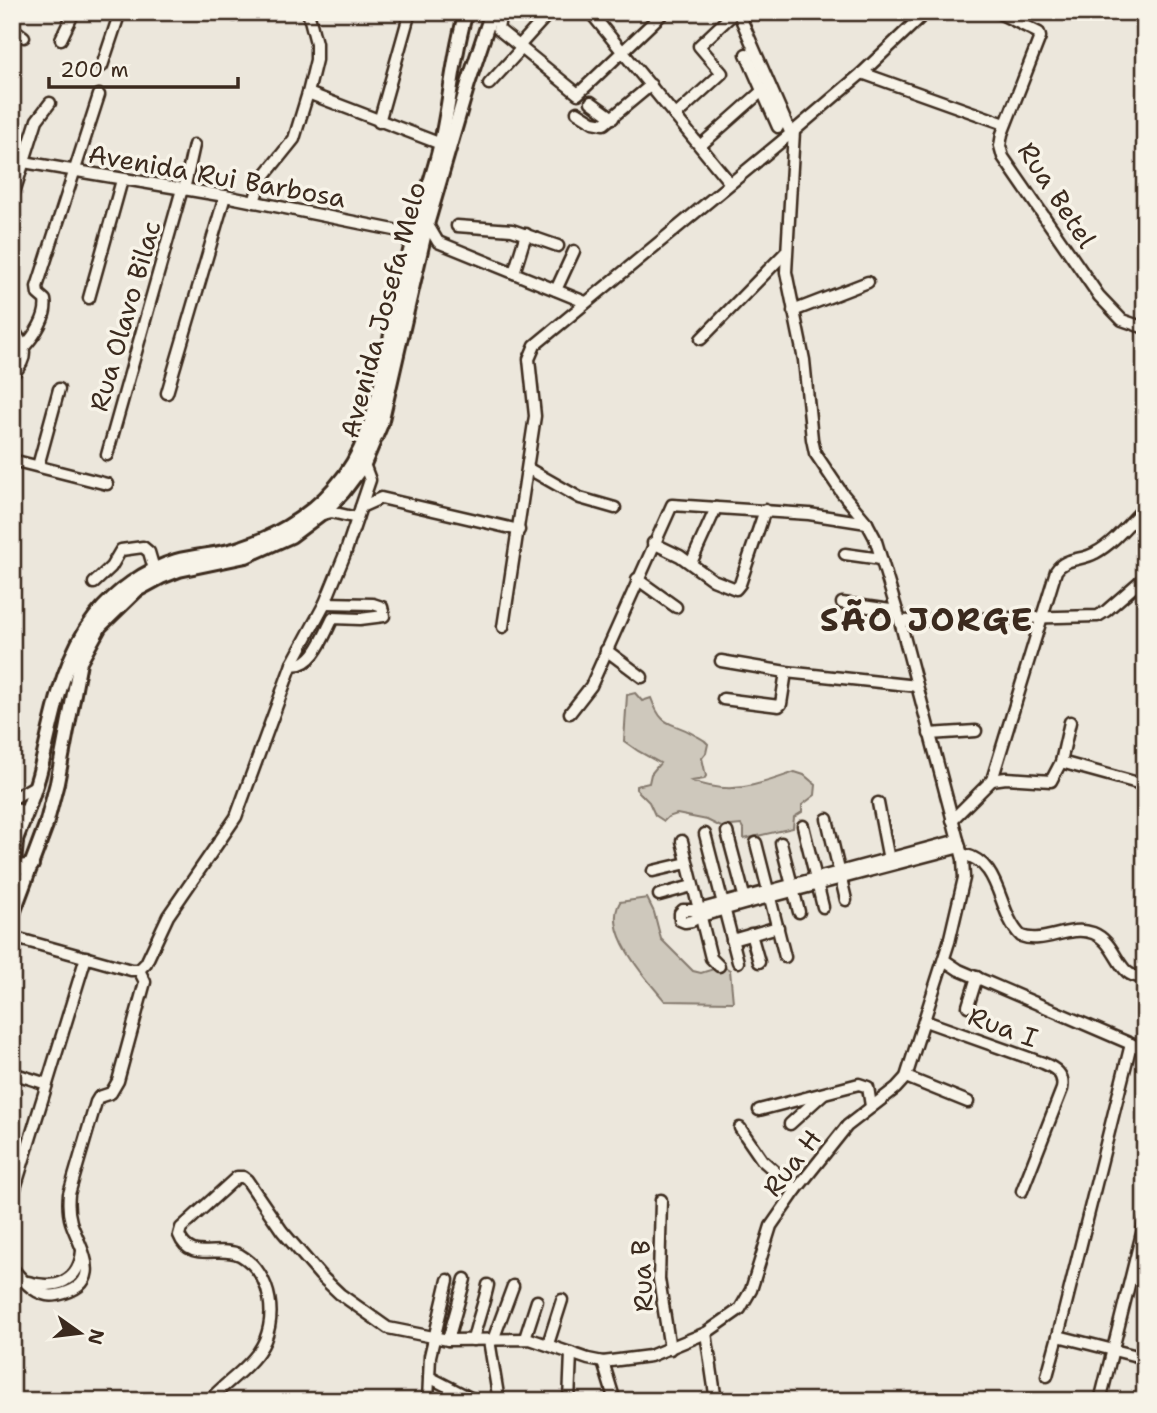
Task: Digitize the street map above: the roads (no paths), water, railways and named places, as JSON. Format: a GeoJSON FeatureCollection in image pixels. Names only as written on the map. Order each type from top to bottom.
{"type":"FeatureCollection","features":[{"type":"Feature","properties":{"kind":"main road","name":"Avenida Josefa Melo"},"geometry":{"type":"LineString","coordinates":[[13,915],[32,865],[57,783],[80,662],[100,626],[137,590],[161,577],[179,570],[246,556],[291,536],[322,513],[343,492],[364,464],[381,424],[422,247],[492,12]]}},
{"type":"Feature","properties":{"kind":"main road","name":"Avenida Josefa Melo"},"geometry":{"type":"LineString","coordinates":[[14,840],[21,815],[35,786],[60,690],[82,635],[111,599],[154,569],[176,561],[231,551],[262,540],[303,517],[321,502],[345,474],[363,444],[414,234],[441,144],[454,55],[464,18]]}},
{"type":"Feature","properties":{"kind":"main road"},"geometry":{"type":"LineString","coordinates":[[464,18],[480,23],[479,50]]}},
{"type":"Feature","properties":{"kind":"main road"},"geometry":{"type":"LineString","coordinates":[[14,840],[14,864],[21,867],[32,865]]}},
{"type":"Feature","properties":{"kind":"main road"},"geometry":{"type":"LineString","coordinates":[[12,881],[18,887],[13,915]]}},
{"type":"Feature","properties":{"kind":"street"},"geometry":{"type":"LineString","coordinates":[[61,40],[74,12]]}},
{"type":"Feature","properties":{"kind":"street"},"geometry":{"type":"LineString","coordinates":[[102,66],[120,12]]}},
{"type":"Feature","properties":{"kind":"street"},"geometry":{"type":"LineString","coordinates":[[254,202],[261,180],[294,139],[309,93],[316,60],[316,43],[308,12]]}},
{"type":"Feature","properties":{"kind":"street"},"geometry":{"type":"LineString","coordinates":[[379,122],[410,12]]}},
{"type":"Feature","properties":{"kind":"street"},"geometry":{"type":"LineString","coordinates":[[501,12],[498,28],[578,94],[664,12]]}},
{"type":"Feature","properties":{"kind":"street"},"geometry":{"type":"LineString","coordinates":[[590,12],[624,52],[647,89],[675,116],[730,183]]}},
{"type":"Feature","properties":{"kind":"street"},"geometry":{"type":"LineString","coordinates":[[675,116],[722,73],[699,46],[736,12],[792,132],[786,252],[787,286],[804,360],[809,424],[816,453],[875,538],[961,849],[964,870],[944,960],[906,1077],[968,1102]]}},
{"type":"Feature","properties":{"kind":"street"},"geometry":{"type":"LineString","coordinates":[[503,627],[529,469],[535,416],[530,355],[535,345],[862,73],[926,12]]}},
{"type":"Feature","properties":{"kind":"street","name":"Rua Betel"},"geometry":{"type":"LineString","coordinates":[[997,12],[1040,34],[1005,124],[1000,141],[1003,158],[1099,296],[1122,320],[1145,328]]}},
{"type":"Feature","properties":{"kind":"street"},"geometry":{"type":"LineString","coordinates":[[489,84],[549,13]]}},
{"type":"Feature","properties":{"kind":"street"},"geometry":{"type":"LineString","coordinates":[[12,28],[24,37]]}},
{"type":"Feature","properties":{"kind":"street"},"geometry":{"type":"LineString","coordinates":[[746,54],[778,127]]}},
{"type":"Feature","properties":{"kind":"street"},"geometry":{"type":"LineString","coordinates":[[862,73],[1005,124]]}},
{"type":"Feature","properties":{"kind":"street"},"geometry":{"type":"LineString","coordinates":[[612,118],[592,104],[580,114],[600,124],[606,123],[647,89]]}},
{"type":"Feature","properties":{"kind":"street"},"geometry":{"type":"LineString","coordinates":[[700,146],[762,91]]}},
{"type":"Feature","properties":{"kind":"street"},"geometry":{"type":"LineString","coordinates":[[309,93],[441,144]]}},
{"type":"Feature","properties":{"kind":"street"},"geometry":{"type":"LineString","coordinates":[[24,347],[37,329],[46,309],[45,300],[38,294],[37,287],[99,95]]}},
{"type":"Feature","properties":{"kind":"street"},"geometry":{"type":"LineString","coordinates":[[12,199],[37,120],[50,103]]}},
{"type":"Feature","properties":{"kind":"street","name":"Rua Olavo Bilac"},"geometry":{"type":"LineString","coordinates":[[107,454],[194,145]]}},
{"type":"Feature","properties":{"kind":"street","name":"Avenida Rui Barbosa"},"geometry":{"type":"LineString","coordinates":[[12,160],[225,196],[414,234]]}},
{"type":"Feature","properties":{"kind":"street"},"geometry":{"type":"LineString","coordinates":[[89,298],[122,180]]}},
{"type":"Feature","properties":{"kind":"street"},"geometry":{"type":"LineString","coordinates":[[167,393],[225,196]]}},
{"type":"Feature","properties":{"kind":"street"},"geometry":{"type":"LineString","coordinates":[[428,225],[439,242],[585,302]]}},
{"type":"Feature","properties":{"kind":"street"},"geometry":{"type":"LineString","coordinates":[[457,226],[488,226],[526,234],[558,246]]}},
{"type":"Feature","properties":{"kind":"street"},"geometry":{"type":"LineString","coordinates":[[514,273],[526,234]]}},
{"type":"Feature","properties":{"kind":"street"},"geometry":{"type":"LineString","coordinates":[[422,247],[439,242]]}},
{"type":"Feature","properties":{"kind":"street"},"geometry":{"type":"LineString","coordinates":[[556,290],[574,251]]}},
{"type":"Feature","properties":{"kind":"street"},"geometry":{"type":"LineString","coordinates":[[701,339],[786,252]]}},
{"type":"Feature","properties":{"kind":"street"},"geometry":{"type":"LineString","coordinates":[[793,311],[868,282]]}},
{"type":"Feature","properties":{"kind":"street"},"geometry":{"type":"LineString","coordinates":[[12,329],[24,347],[24,360],[12,375]]}},
{"type":"Feature","properties":{"kind":"street"},"geometry":{"type":"LineString","coordinates":[[38,466],[58,389]]}},
{"type":"Feature","properties":{"kind":"street"},"geometry":{"type":"LineString","coordinates":[[12,460],[107,484]]}},
{"type":"Feature","properties":{"kind":"street"},"geometry":{"type":"LineString","coordinates":[[364,464],[373,489],[381,498],[519,530]]}},
{"type":"Feature","properties":{"kind":"street"},"geometry":{"type":"LineString","coordinates":[[529,469],[580,498],[615,508]]}},
{"type":"Feature","properties":{"kind":"street"},"geometry":{"type":"LineString","coordinates":[[139,970],[146,963],[168,916],[236,817],[292,664],[325,603],[370,480]]}},
{"type":"Feature","properties":{"kind":"street"},"geometry":{"type":"LineString","coordinates":[[361,507],[381,498]]}},
{"type":"Feature","properties":{"kind":"street"},"geometry":{"type":"LineString","coordinates":[[570,713],[588,692],[653,543],[673,504],[765,510],[867,523]]}},
{"type":"Feature","properties":{"kind":"street"},"geometry":{"type":"LineString","coordinates":[[952,820],[992,780],[1040,617],[1059,565],[1102,549],[1145,507]]}},
{"type":"Feature","properties":{"kind":"street"},"geometry":{"type":"LineString","coordinates":[[691,563],[716,508]]}},
{"type":"Feature","properties":{"kind":"street"},"geometry":{"type":"LineString","coordinates":[[653,543],[691,563],[713,580],[736,589],[765,510]]}},
{"type":"Feature","properties":{"kind":"street"},"geometry":{"type":"LineString","coordinates":[[322,513],[331,512],[357,519]]}},
{"type":"Feature","properties":{"kind":"street"},"geometry":{"type":"LineString","coordinates":[[94,583],[111,567],[121,550],[144,547],[149,552],[154,569]]}},
{"type":"Feature","properties":{"kind":"street"},"geometry":{"type":"LineString","coordinates":[[845,554],[881,559]]}},
{"type":"Feature","properties":{"kind":"street"},"geometry":{"type":"LineString","coordinates":[[842,603],[898,616],[1098,616],[1145,577]]}},
{"type":"Feature","properties":{"kind":"street"},"geometry":{"type":"LineString","coordinates":[[637,579],[676,607]]}},
{"type":"Feature","properties":{"kind":"street"},"geometry":{"type":"LineString","coordinates":[[292,664],[300,666],[305,663],[319,645],[333,618],[360,619],[384,615],[382,607],[373,604],[325,603]]}},
{"type":"Feature","properties":{"kind":"street"},"geometry":{"type":"LineString","coordinates":[[606,650],[642,677]]}},
{"type":"Feature","properties":{"kind":"street"},"geometry":{"type":"LineString","coordinates":[[720,661],[916,686]]}},
{"type":"Feature","properties":{"kind":"street"},"geometry":{"type":"LineString","coordinates":[[723,699],[779,706],[786,671]]}},
{"type":"Feature","properties":{"kind":"street"},"geometry":{"type":"LineString","coordinates":[[992,780],[1051,780],[1061,762],[1070,722]]}},
{"type":"Feature","properties":{"kind":"street"},"geometry":{"type":"LineString","coordinates":[[929,734],[976,731]]}},
{"type":"Feature","properties":{"kind":"street"},"geometry":{"type":"LineString","coordinates":[[1061,762],[1145,785]]}},
{"type":"Feature","properties":{"kind":"street"},"geometry":{"type":"LineString","coordinates":[[12,799],[35,786]]}},
{"type":"Feature","properties":{"kind":"street"},"geometry":{"type":"LineString","coordinates":[[878,803],[893,860]]}},
{"type":"Feature","properties":{"kind":"street"},"geometry":{"type":"LineString","coordinates":[[12,808],[21,815]]}},
{"type":"Feature","properties":{"kind":"street"},"geometry":{"type":"LineString","coordinates":[[827,819],[846,900]]}},
{"type":"Feature","properties":{"kind":"street"},"geometry":{"type":"LineString","coordinates":[[803,826],[823,907]]}},
{"type":"Feature","properties":{"kind":"street"},"geometry":{"type":"LineString","coordinates":[[727,832],[746,900]]}},
{"type":"Feature","properties":{"kind":"street"},"geometry":{"type":"LineString","coordinates":[[705,834],[738,962]]}},
{"type":"Feature","properties":{"kind":"street"},"geometry":{"type":"LineString","coordinates":[[682,841],[711,958],[719,966]]}},
{"type":"Feature","properties":{"kind":"street"},"geometry":{"type":"LineString","coordinates":[[756,843],[785,957]]}},
{"type":"Feature","properties":{"kind":"street"},"geometry":{"type":"LineString","coordinates":[[781,843],[799,912]]}},
{"type":"Feature","properties":{"kind":"street"},"geometry":{"type":"LineString","coordinates":[[699,913],[893,860],[961,849],[980,864],[996,883],[1007,914],[1021,936],[1032,938],[1074,930],[1093,933],[1110,945],[1121,966],[1130,975],[1145,976]]}},
{"type":"Feature","properties":{"kind":"street"},"geometry":{"type":"LineString","coordinates":[[653,871],[687,863]]}},
{"type":"Feature","properties":{"kind":"street"},"geometry":{"type":"LineString","coordinates":[[964,870],[980,864]]}},
{"type":"Feature","properties":{"kind":"street"},"geometry":{"type":"LineString","coordinates":[[659,895],[692,886]]}},
{"type":"Feature","properties":{"kind":"street"},"geometry":{"type":"LineString","coordinates":[[732,940],[778,927]]}},
{"type":"Feature","properties":{"kind":"street"},"geometry":{"type":"LineString","coordinates":[[751,934],[758,962]]}},
{"type":"Feature","properties":{"kind":"street"},"geometry":{"type":"LineString","coordinates":[[12,937],[139,970],[145,982],[118,1081],[111,1093],[99,1097],[96,1102],[69,1194],[71,1223],[88,1261],[84,1277],[75,1289],[52,1296],[36,1291],[12,1268]]}},
{"type":"Feature","properties":{"kind":"street"},"geometry":{"type":"LineString","coordinates":[[12,1198],[86,957]]}},
{"type":"Feature","properties":{"kind":"street"},"geometry":{"type":"LineString","coordinates":[[944,960],[959,970],[1145,1050]]}},
{"type":"Feature","properties":{"kind":"street"},"geometry":{"type":"LineString","coordinates":[[968,1006],[977,978]]}},
{"type":"Feature","properties":{"kind":"street","name":"Rua I"},"geometry":{"type":"LineString","coordinates":[[925,1021],[1043,1063],[1059,1072],[1063,1080],[1062,1088],[1022,1191]]}},
{"type":"Feature","properties":{"kind":"street"},"geometry":{"type":"LineString","coordinates":[[1047,1376],[1130,1044]]}},
{"type":"Feature","properties":{"kind":"street"},"geometry":{"type":"LineString","coordinates":[[12,1073],[47,1084]]}},
{"type":"Feature","properties":{"kind":"street","name":"Rua H"},"geometry":{"type":"LineString","coordinates":[[603,1362],[650,1356],[670,1349],[706,1332],[740,1309],[746,1301],[771,1226],[796,1190],[847,1126],[906,1077]]}},
{"type":"Feature","properties":{"kind":"street"},"geometry":{"type":"LineString","coordinates":[[759,1110],[862,1084],[869,1090],[871,1106]]}},
{"type":"Feature","properties":{"kind":"street"},"geometry":{"type":"LineString","coordinates":[[790,1124],[827,1091]]}},
{"type":"Feature","properties":{"kind":"street"},"geometry":{"type":"LineString","coordinates":[[740,1128],[762,1160],[796,1190]]}},
{"type":"Feature","properties":{"kind":"street"},"geometry":{"type":"LineString","coordinates":[[209,1401],[259,1352],[272,1323],[272,1307],[267,1292],[248,1261],[226,1251],[191,1251],[182,1243],[179,1235],[181,1228],[237,1177],[243,1177],[282,1231],[320,1275],[340,1294],[388,1328],[448,1340],[525,1338],[548,1344],[603,1362],[615,1401]]}},
{"type":"Feature","properties":{"kind":"street","name":"Rua B"},"geometry":{"type":"LineString","coordinates":[[661,1200],[659,1279],[670,1349]]}},
{"type":"Feature","properties":{"kind":"street"},"geometry":{"type":"LineString","coordinates":[[1100,1401],[1145,1221]]}},
{"type":"Feature","properties":{"kind":"street"},"geometry":{"type":"LineString","coordinates":[[23,1281],[55,1286],[73,1276],[81,1262],[83,1247]]}},
{"type":"Feature","properties":{"kind":"street"},"geometry":{"type":"LineString","coordinates":[[448,1340],[465,1279]]}},
{"type":"Feature","properties":{"kind":"street"},"geometry":{"type":"LineString","coordinates":[[428,1401],[434,1338],[448,1280]]}},
{"type":"Feature","properties":{"kind":"street"},"geometry":{"type":"LineString","coordinates":[[63,1281],[72,1283],[69,1292]]}},
{"type":"Feature","properties":{"kind":"street"},"geometry":{"type":"LineString","coordinates":[[473,1340],[478,1313],[488,1285]]}},
{"type":"Feature","properties":{"kind":"street"},"geometry":{"type":"LineString","coordinates":[[499,1401],[491,1340],[513,1286]]}},
{"type":"Feature","properties":{"kind":"street"},"geometry":{"type":"LineString","coordinates":[[548,1344],[562,1300]]}},
{"type":"Feature","properties":{"kind":"street"},"geometry":{"type":"LineString","coordinates":[[525,1338],[537,1301]]}},
{"type":"Feature","properties":{"kind":"street"},"geometry":{"type":"LineString","coordinates":[[706,1332],[716,1401]]}},
{"type":"Feature","properties":{"kind":"street"},"geometry":{"type":"LineString","coordinates":[[1058,1336],[1145,1358]]}},
{"type":"Feature","properties":{"kind":"street"},"geometry":{"type":"LineString","coordinates":[[569,1401],[571,1353]]}},
{"type":"Feature","properties":{"kind":"street"},"geometry":{"type":"LineString","coordinates":[[429,1377],[476,1401]]}},
{"type":"Feature","properties":{"kind":"district","name":"SÃO JORGE"},"geometry":{"type":"Point","coordinates":[927,619]}}]}
